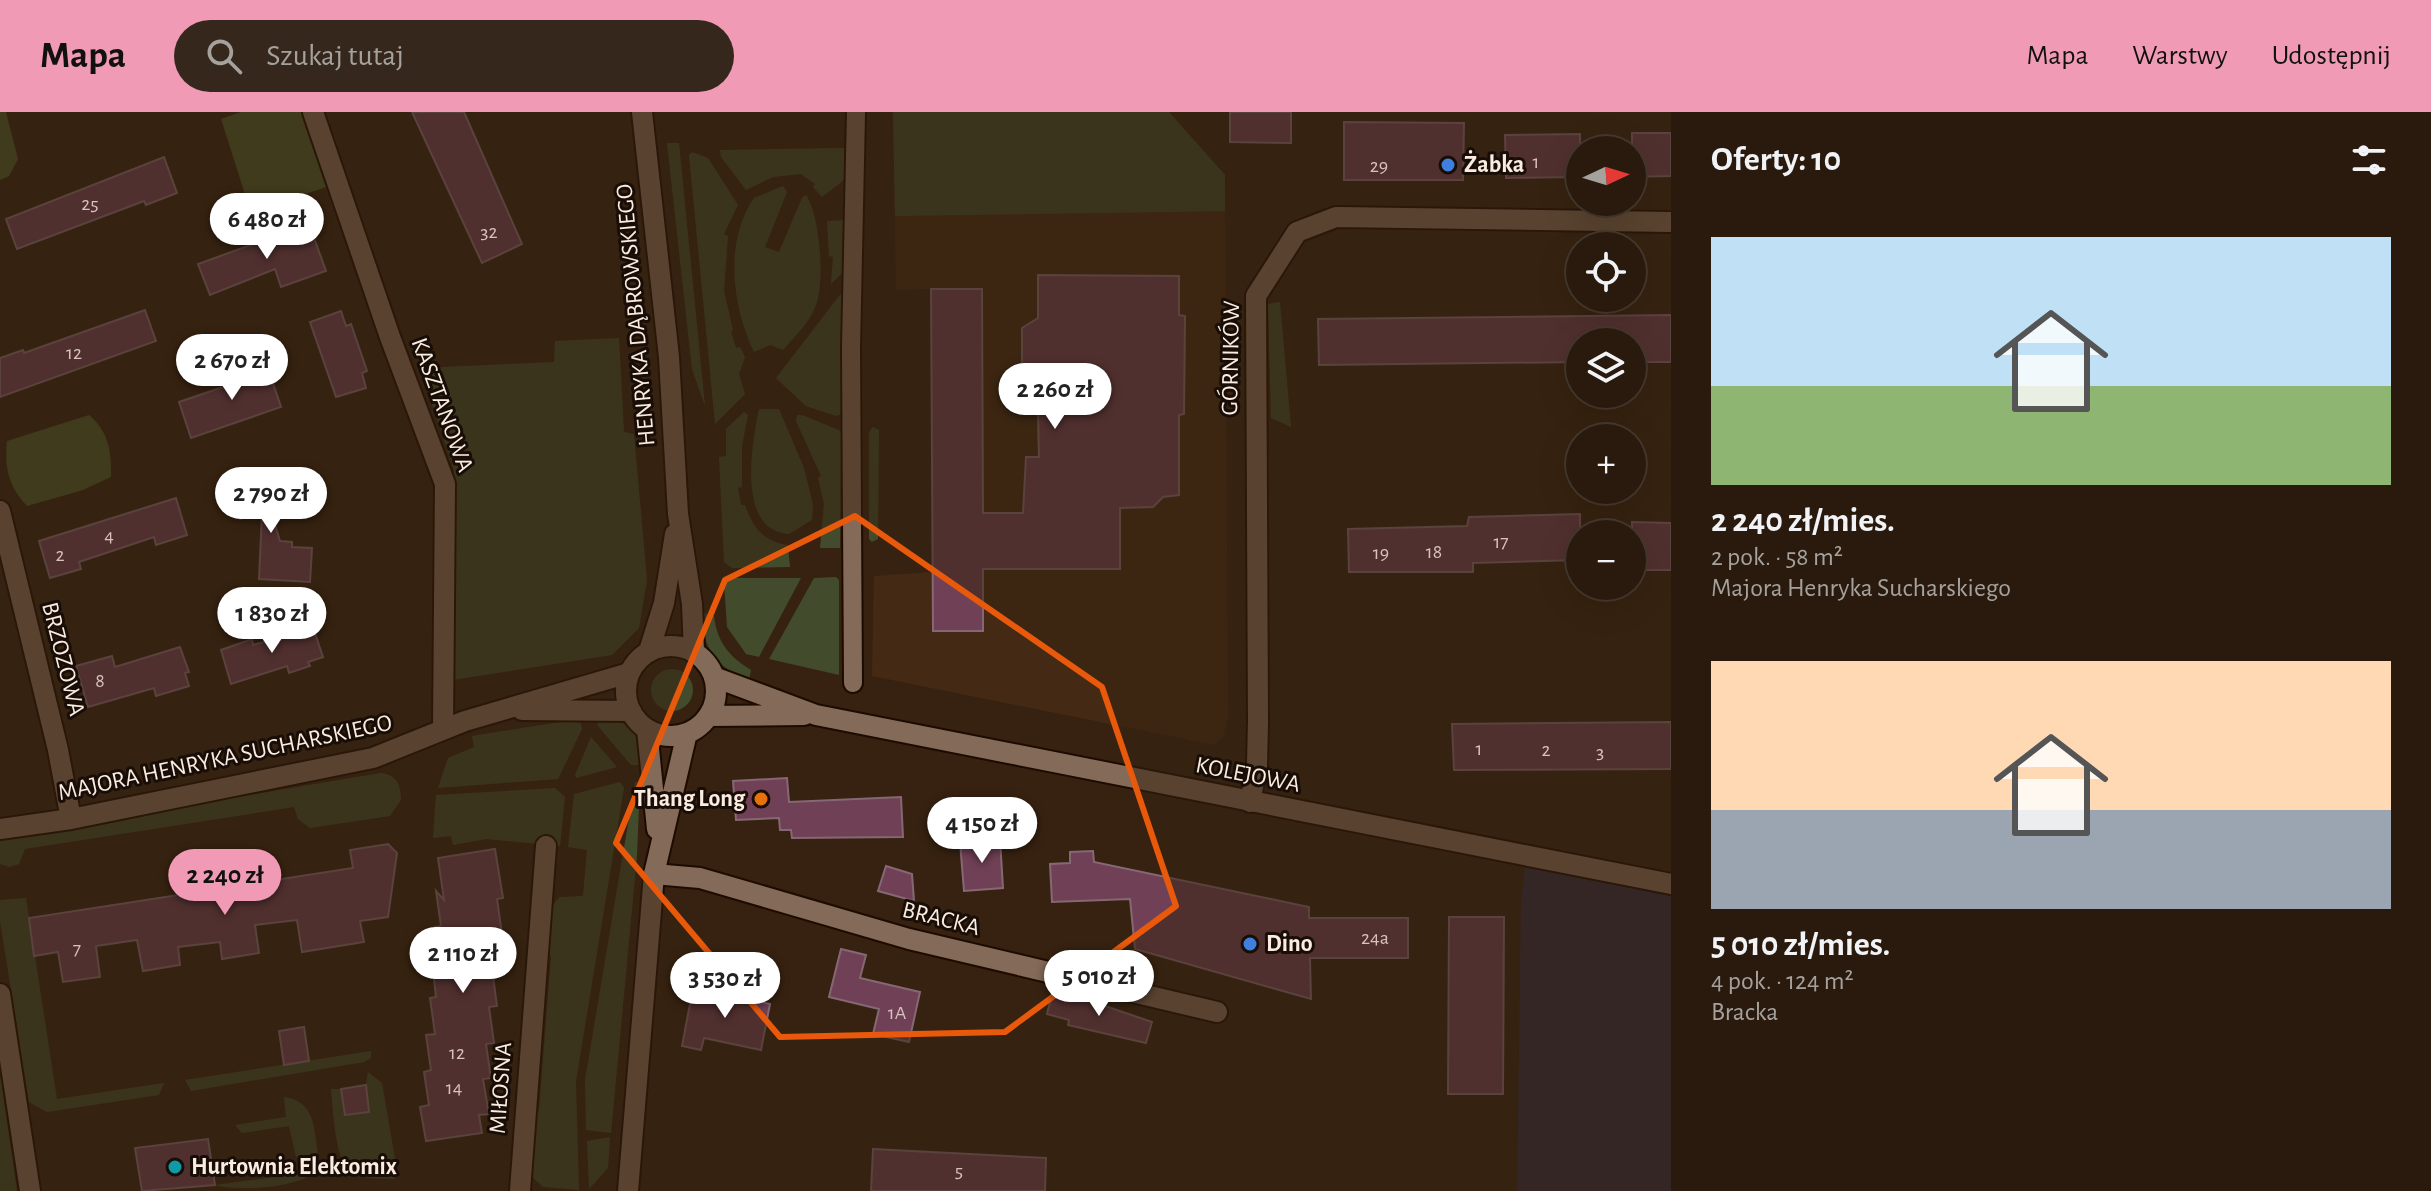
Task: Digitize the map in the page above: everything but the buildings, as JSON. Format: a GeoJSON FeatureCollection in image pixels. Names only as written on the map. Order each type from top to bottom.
{"type":"FeatureCollection","features":[{"type":"Feature","properties":{"kind":"street","name":"KASZTANOWA"},"geometry":{"type":"LineString","coordinates":[[313,112],[390,337],[445,484],[443,729]]}},
{"type":"Feature","properties":{"kind":"street","name":"HENRYKA DĄBROWSKIEGO"},"geometry":{"type":"LineString","coordinates":[[642,112],[669,357],[678,514]]}},
{"type":"Feature","properties":{"kind":"street"},"geometry":{"type":"LineString","coordinates":[[853,683],[851,348],[856,112]]}},
{"type":"Feature","properties":{"kind":"street","name":"GÓRNIKÓW"},"geometry":{"type":"LineString","coordinates":[[1250,802],[1257,766],[1256,296],[1297,232],[1336,217],[1671,222]]}},
{"type":"Feature","properties":{"kind":"street","name":"BRZOZOWA"},"geometry":{"type":"LineString","coordinates":[[0,511],[58,750],[71,819]]}},
{"type":"Feature","properties":{"kind":"street"},"geometry":{"type":"LineString","coordinates":[[678,514],[692,604],[694,651],[714,677],[716,690],[708,716],[687,733],[660,735],[647,729],[631,711],[626,699],[629,673],[649,651],[664,603],[678,514]]}},
{"type":"Feature","properties":{"kind":"street"},"geometry":{"type":"LineString","coordinates":[[649,651],[664,646],[694,651]]}},
{"type":"Feature","properties":{"kind":"street","name":"MAJORA HENRYKA SUCHARSKIEGO"},"geometry":{"type":"LineString","coordinates":[[0,829],[71,819],[373,758],[502,709],[629,673]]}},
{"type":"Feature","properties":{"kind":"street","name":"KOLEJOWA"},"geometry":{"type":"LineString","coordinates":[[714,677],[816,715],[1671,884]]}},
{"type":"Feature","properties":{"kind":"street","name":"MAJORA HENRYKA SUCHARSKIEGO"},"geometry":{"type":"LineString","coordinates":[[502,709],[631,711]]}},
{"type":"Feature","properties":{"kind":"street","name":"KOLEJOWA"},"geometry":{"type":"LineString","coordinates":[[708,716],[816,715]]}},
{"type":"Feature","properties":{"kind":"street"},"geometry":{"type":"LineString","coordinates":[[647,729],[658,845]]}},
{"type":"Feature","properties":{"kind":"street"},"geometry":{"type":"LineString","coordinates":[[628,1191],[654,874],[658,845],[687,733]]}},
{"type":"Feature","properties":{"kind":"street","name":"MIŁOSNA"},"geometry":{"type":"LineString","coordinates":[[520,1191],[546,846]]}},
{"type":"Feature","properties":{"kind":"street","name":"BRACKA"},"geometry":{"type":"LineString","coordinates":[[654,874],[700,878],[909,939],[1217,1012]]}},
{"type":"Feature","properties":{"kind":"street"},"geometry":{"type":"LineString","coordinates":[[0,994],[30,1191]]}},
{"type":"Feature","properties":{"kind":"highlighted area"},"geometry":{"type":"Polygon","coordinates":[[[855,516],[1102,687],[1176,906],[1005,1032],[780,1037],[616,843],[725,580],[855,516]]]}},
{"type":"Feature","properties":{"kind":"shaded area"},"geometry":{"type":"Polygon","coordinates":[[[893,112],[1169,112],[1225,175],[1228,718],[1223,737],[1214,745],[872,676],[874,576],[932,572],[931,289],[896,290],[893,112]]]}},
{"type":"Feature","properties":{"kind":"shaded area"},"geometry":{"type":"Polygon","coordinates":[[[1526,856],[1671,884],[1671,1191],[1517,1191],[1521,901],[1526,856]]]}},
{"type":"Feature","properties":{"kind":"green space"},"geometry":{"type":"Polygon","coordinates":[[[0,112],[6,112],[18,159],[9,176],[0,180],[0,112]]]}},
{"type":"Feature","properties":{"kind":"green space"},"geometry":{"type":"Polygon","coordinates":[[[241,112],[301,112],[326,187],[251,213],[221,119],[241,112]]]}},
{"type":"Feature","properties":{"kind":"green space"},"geometry":{"type":"Polygon","coordinates":[[[893,112],[1169,112],[1225,175],[1225,211],[895,216],[893,112]]]}},
{"type":"Feature","properties":{"kind":"green space"},"geometry":{"type":"Polygon","coordinates":[[[667,143],[679,143],[705,406],[692,369],[667,143]]]}},
{"type":"Feature","properties":{"kind":"green space"},"geometry":{"type":"Polygon","coordinates":[[[844,148],[845,179],[822,197],[813,187],[815,184],[801,174],[773,177],[746,190],[721,157],[720,150],[844,148]]]}},
{"type":"Feature","properties":{"kind":"green space"},"geometry":{"type":"Polygon","coordinates":[[[692,152],[708,158],[738,205],[724,234],[728,236],[724,291],[736,348],[740,347],[745,357],[739,374],[745,394],[715,424],[689,155],[692,152]]]}},
{"type":"Feature","properties":{"kind":"green space"},"geometry":{"type":"Polygon","coordinates":[[[783,186],[787,192],[765,247],[779,252],[806,195],[818,233],[819,294],[810,317],[783,350],[770,345],[754,352],[736,295],[734,274],[738,234],[754,198],[783,186]]]}},
{"type":"Feature","properties":{"kind":"green space"},"geometry":{"type":"Polygon","coordinates":[[[844,220],[843,272],[831,284],[833,257],[829,256],[827,221],[844,220]]]}},
{"type":"Feature","properties":{"kind":"green space"},"geometry":{"type":"Polygon","coordinates":[[[843,291],[841,414],[836,416],[806,406],[776,378],[843,291]]]}},
{"type":"Feature","properties":{"kind":"green space"},"geometry":{"type":"Polygon","coordinates":[[[1280,302],[1291,427],[1271,418],[1268,304],[1280,302]]]}},
{"type":"Feature","properties":{"kind":"green space"},"geometry":{"type":"Polygon","coordinates":[[[619,338],[624,432],[634,434],[647,580],[639,628],[612,655],[452,680],[454,470],[420,368],[554,362],[555,341],[619,338]]]}},
{"type":"Feature","properties":{"kind":"green space"},"geometry":{"type":"Polygon","coordinates":[[[759,409],[779,409],[804,468],[813,505],[812,520],[789,534],[772,529],[761,518],[754,502],[751,463],[759,409]]]}},
{"type":"Feature","properties":{"kind":"green space"},"geometry":{"type":"Polygon","coordinates":[[[744,412],[748,415],[742,446],[742,487],[738,488],[741,505],[745,505],[760,532],[788,545],[790,567],[732,568],[724,562],[719,457],[726,456],[726,429],[744,412]]]}},
{"type":"Feature","properties":{"kind":"green space"},"geometry":{"type":"Polygon","coordinates":[[[89,415],[108,442],[111,477],[83,490],[27,506],[9,476],[7,441],[89,415]]]}},
{"type":"Feature","properties":{"kind":"green space"},"geometry":{"type":"Polygon","coordinates":[[[797,415],[841,431],[840,548],[820,548],[824,504],[818,478],[821,476],[796,421],[797,415]]]}},
{"type":"Feature","properties":{"kind":"green space"},"geometry":{"type":"Polygon","coordinates":[[[873,427],[879,430],[878,539],[872,542],[869,539],[869,432],[873,427]]]}},
{"type":"Feature","properties":{"kind":"green space"},"geometry":{"type":"Polygon","coordinates":[[[836,577],[839,580],[839,675],[769,659],[814,578],[836,577]]]}},
{"type":"Feature","properties":{"kind":"green space"},"geometry":{"type":"Polygon","coordinates":[[[733,578],[801,578],[759,657],[746,654],[727,627],[724,583],[733,578]]]}},
{"type":"Feature","properties":{"kind":"green space"},"geometry":{"type":"Polygon","coordinates":[[[701,612],[714,616],[718,634],[726,648],[751,670],[749,681],[727,669],[713,655],[705,636],[701,612]]]}},
{"type":"Feature","properties":{"kind":"green space"},"geometry":{"type":"Polygon","coordinates":[[[672,669],[687,675],[693,690],[687,705],[672,711],[657,705],[651,690],[657,675],[672,669]]]}},
{"type":"Feature","properties":{"kind":"green space"},"geometry":{"type":"Polygon","coordinates":[[[596,717],[618,721],[631,729],[638,742],[640,765],[631,765],[598,726],[596,717]]]}},
{"type":"Feature","properties":{"kind":"green space"},"geometry":{"type":"Polygon","coordinates":[[[580,719],[582,729],[558,779],[438,788],[448,758],[474,747],[472,736],[580,719]]]}},
{"type":"Feature","properties":{"kind":"green space"},"geometry":{"type":"Polygon","coordinates":[[[591,737],[617,767],[576,778],[575,775],[591,737]]]}},
{"type":"Feature","properties":{"kind":"green space"},"geometry":{"type":"Polygon","coordinates":[[[381,773],[394,779],[400,790],[401,800],[390,816],[310,828],[298,819],[294,807],[25,849],[19,864],[9,867],[0,864],[0,838],[5,836],[381,773]]]}},
{"type":"Feature","properties":{"kind":"green space"},"geometry":{"type":"Polygon","coordinates":[[[620,782],[624,788],[576,1081],[579,1190],[543,1187],[530,1175],[531,1125],[539,1110],[551,958],[546,934],[548,918],[560,897],[583,896],[587,850],[568,847],[574,794],[620,782]]]}},
{"type":"Feature","properties":{"kind":"green space"},"geometry":{"type":"Polygon","coordinates":[[[635,782],[640,782],[637,856],[611,1133],[586,1130],[585,1080],[635,782]]]}},
{"type":"Feature","properties":{"kind":"green space"},"geometry":{"type":"Polygon","coordinates":[[[555,788],[565,797],[560,846],[486,839],[453,845],[451,836],[433,838],[436,795],[555,788]]]}},
{"type":"Feature","properties":{"kind":"green space"},"geometry":{"type":"Polygon","coordinates":[[[26,898],[57,1099],[164,1083],[159,1095],[47,1112],[29,1102],[0,921],[0,900],[26,898]]]}},
{"type":"Feature","properties":{"kind":"green space"},"geometry":{"type":"Polygon","coordinates":[[[371,1051],[371,1058],[364,1062],[191,1091],[185,1080],[371,1051]]]}},
{"type":"Feature","properties":{"kind":"green space"},"geometry":{"type":"Polygon","coordinates":[[[368,1072],[382,1083],[398,1176],[394,1179],[366,1178],[351,1173],[338,1147],[331,1089],[341,1089],[346,1115],[369,1111],[368,1072]]]}},
{"type":"Feature","properties":{"kind":"green space"},"geometry":{"type":"Polygon","coordinates":[[[0,1073],[17,1191],[0,1191],[0,1073]]]}},
{"type":"Feature","properties":{"kind":"green space"},"geometry":{"type":"Polygon","coordinates":[[[284,1097],[302,1104],[307,1110],[314,1126],[318,1155],[296,1157],[289,1126],[242,1133],[235,1125],[286,1117],[284,1097]]]}},
{"type":"Feature","properties":{"kind":"green space"},"geometry":{"type":"Polygon","coordinates":[[[610,1137],[608,1168],[589,1189],[587,1141],[610,1137]]]}},
{"type":"Feature","properties":{"kind":"green space"},"geometry":{"type":"Polygon","coordinates":[[[313,1172],[306,1178],[281,1185],[250,1188],[215,1185],[313,1172]]]}},
{"type":"Feature","properties":{"kind":"place","name":"Żabka"},"geometry":{"type":"Point","coordinates":[1448,165]}},
{"type":"Feature","properties":{"kind":"place","name":"Thang Long"},"geometry":{"type":"Point","coordinates":[761,799]}},
{"type":"Feature","properties":{"kind":"place","name":"Dino"},"geometry":{"type":"Point","coordinates":[1250,944]}},
{"type":"Feature","properties":{"kind":"place","name":"Hurtownia Elektomix"},"geometry":{"type":"Point","coordinates":[175,1167]}}]}
